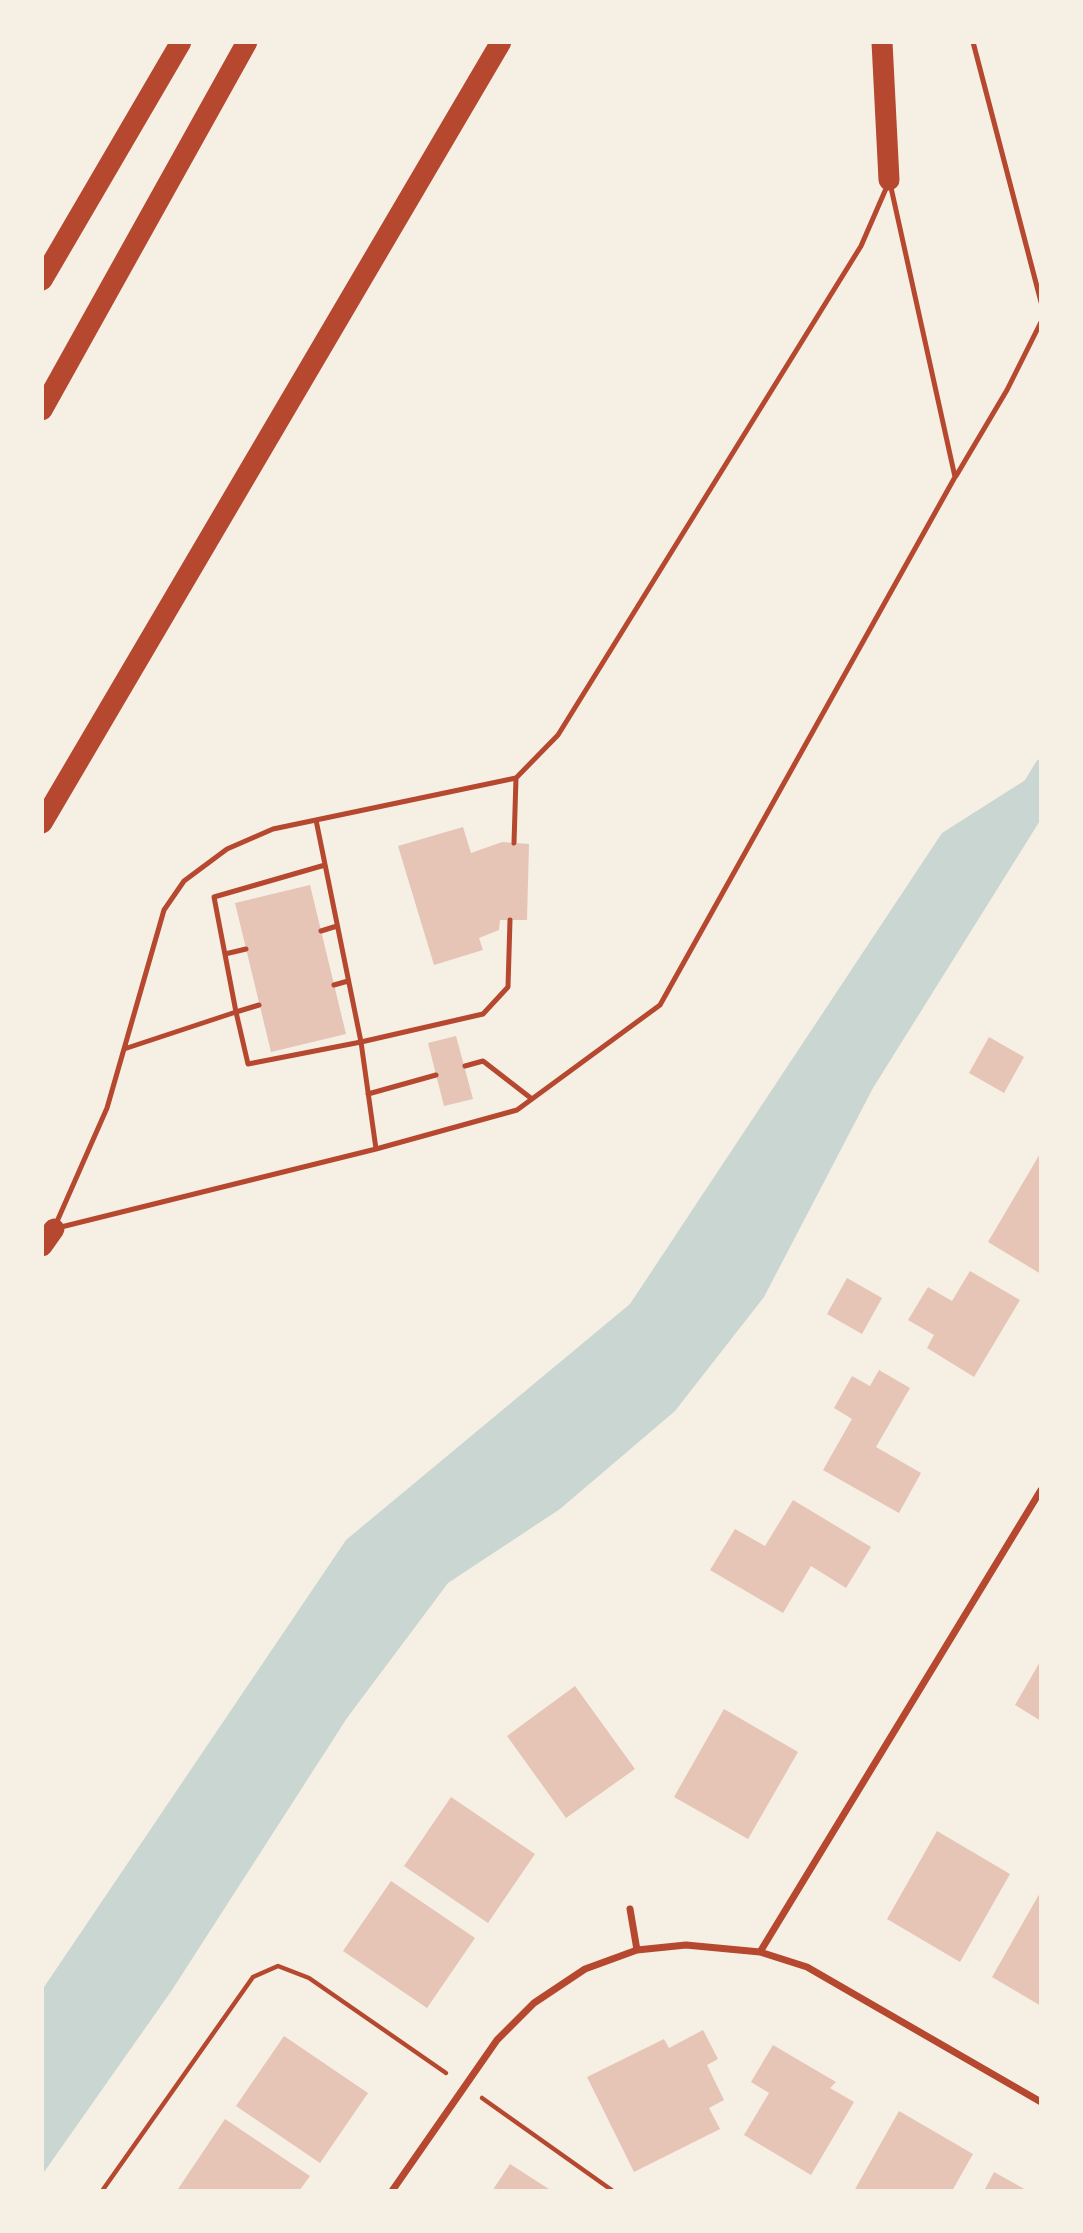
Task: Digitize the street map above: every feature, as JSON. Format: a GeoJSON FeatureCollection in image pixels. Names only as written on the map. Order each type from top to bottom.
{"type":"FeatureCollection","features":[{"type":"Feature","properties":{"kind":"highway"},"geometry":{"type":"LineString","coordinates":[[42,280],[181,42]]}},
{"type":"Feature","properties":{"kind":"highway"},"geometry":{"type":"LineString","coordinates":[[42,410],[247,42]]}},
{"type":"Feature","properties":{"kind":"highway"},"geometry":{"type":"LineString","coordinates":[[42,823],[501,42]]}},
{"type":"Feature","properties":{"kind":"highway"},"geometry":{"type":"LineString","coordinates":[[882,42],[889,180]]}},
{"type":"Feature","properties":{"kind":"street"},"geometry":{"type":"LineString","coordinates":[[760,1952],[1041,1490]]}},
{"type":"Feature","properties":{"kind":"street"},"geometry":{"type":"LineString","coordinates":[[630,1909],[637,1950]]}},
{"type":"Feature","properties":{"kind":"street"},"geometry":{"type":"LineString","coordinates":[[392,2191],[497,2040],[534,2003],[585,1969],[637,1950],[686,1945],[760,1952],[817,1973],[1041,2102]]}},
{"type":"Feature","properties":{"kind":"lane"},"geometry":{"type":"LineString","coordinates":[[972,42],[1041,302]]}},
{"type":"Feature","properties":{"kind":"lane"},"geometry":{"type":"LineString","coordinates":[[889,180],[955,477]]}},
{"type":"Feature","properties":{"kind":"lane"},"geometry":{"type":"LineString","coordinates":[[48,1238],[107,1108],[164,910],[184,881],[214,857],[273,829],[516,778],[558,735],[570,716],[861,246],[889,180]]}},
{"type":"Feature","properties":{"kind":"lane"},"geometry":{"type":"LineString","coordinates":[[48,1238],[517,1110],[660,1005],[955,477],[1007,390],[1041,323]]}},
{"type":"Feature","properties":{"kind":"lane"},"geometry":{"type":"LineString","coordinates":[[514,844],[516,778]]}},
{"type":"Feature","properties":{"kind":"lane"},"geometry":{"type":"LineString","coordinates":[[316,820],[361,1042],[376,1149]]}},
{"type":"Feature","properties":{"kind":"lane"},"geometry":{"type":"LineString","coordinates":[[325,865],[214,897],[248,1065],[483,1014],[508,987],[510,920]]}},
{"type":"Feature","properties":{"kind":"lane"},"geometry":{"type":"LineString","coordinates":[[321,931],[337,926]]}},
{"type":"Feature","properties":{"kind":"lane"},"geometry":{"type":"LineString","coordinates":[[225,954],[246,949]]}},
{"type":"Feature","properties":{"kind":"lane"},"geometry":{"type":"LineString","coordinates":[[334,985],[348,981]]}},
{"type":"Feature","properties":{"kind":"lane"},"geometry":{"type":"LineString","coordinates":[[124,1049],[259,1005]]}},
{"type":"Feature","properties":{"kind":"lane"},"geometry":{"type":"LineString","coordinates":[[465,1066],[484,1061],[532,1099]]}},
{"type":"Feature","properties":{"kind":"lane"},"geometry":{"type":"LineString","coordinates":[[368,1094],[436,1075]]}},
{"type":"Feature","properties":{"kind":"path"},"geometry":{"type":"LineString","coordinates":[[102,2191],[253,1977],[278,1966],[309,1978],[613,2191]]}},
{"type":"Feature","properties":{"kind":"shaded area"},"geometry":{"type":"Polygon","coordinates":[[[1038,772],[1041,784],[1041,819],[873,1088],[764,1297],[675,1411],[560,1509],[448,1583],[347,1718],[172,1990],[42,2175],[42,1990],[346,1540],[630,1304],[942,833],[1038,772]]]}},
{"type":"Feature","properties":{"kind":"building"},"geometry":{"type":"Polygon","coordinates":[[[463,827],[471,853],[502,842],[529,844],[527,920],[500,920],[499,930],[479,938],[483,950],[434,965],[398,846],[463,827]]]}},
{"type":"Feature","properties":{"kind":"building"},"geometry":{"type":"Polygon","coordinates":[[[310,885],[346,1034],[271,1052],[235,903],[310,885]]]}},
{"type":"Feature","properties":{"kind":"building"},"geometry":{"type":"Polygon","coordinates":[[[456,1036],[473,1099],[444,1106],[428,1043],[456,1036]]]}},
{"type":"Feature","properties":{"kind":"building"},"geometry":{"type":"Polygon","coordinates":[[[989,1037],[1024,1057],[1004,1093],[969,1073],[989,1037]]]}},
{"type":"Feature","properties":{"kind":"building"},"geometry":{"type":"Polygon","coordinates":[[[1041,1152],[1041,1274],[988,1242],[1041,1152]]]}},
{"type":"Feature","properties":{"kind":"building"},"geometry":{"type":"Polygon","coordinates":[[[970,1271],[1020,1300],[974,1377],[927,1348],[934,1335],[908,1320],[928,1287],[952,1301],[970,1271]]]}},
{"type":"Feature","properties":{"kind":"building"},"geometry":{"type":"Polygon","coordinates":[[[847,1278],[882,1298],[862,1334],[827,1314],[847,1278]]]}},
{"type":"Feature","properties":{"kind":"building"},"geometry":{"type":"Polygon","coordinates":[[[879,1370],[910,1388],[876,1447],[921,1473],[899,1513],[823,1470],[852,1419],[834,1408],[852,1376],[870,1386],[879,1370]]]}},
{"type":"Feature","properties":{"kind":"building"},"geometry":{"type":"Polygon","coordinates":[[[793,1500],[871,1547],[846,1588],[811,1566],[783,1613],[710,1570],[735,1529],[765,1546],[793,1500]]]}},
{"type":"Feature","properties":{"kind":"building"},"geometry":{"type":"Polygon","coordinates":[[[1041,1660],[1041,1721],[1015,1705],[1041,1660]]]}},
{"type":"Feature","properties":{"kind":"building"},"geometry":{"type":"Polygon","coordinates":[[[575,1686],[635,1769],[566,1818],[507,1736],[575,1686]]]}},
{"type":"Feature","properties":{"kind":"building"},"geometry":{"type":"Polygon","coordinates":[[[724,1709],[798,1752],[748,1839],[674,1797],[724,1709]]]}},
{"type":"Feature","properties":{"kind":"building"},"geometry":{"type":"Polygon","coordinates":[[[451,1797],[535,1854],[488,1923],[404,1866],[451,1797]]]}},
{"type":"Feature","properties":{"kind":"building"},"geometry":{"type":"Polygon","coordinates":[[[937,1831],[1010,1874],[960,1962],[887,1919],[937,1831]]]}},
{"type":"Feature","properties":{"kind":"building"},"geometry":{"type":"Polygon","coordinates":[[[391,1881],[475,1938],[427,2008],[343,1951],[391,1881]]]}},
{"type":"Feature","properties":{"kind":"building"},"geometry":{"type":"Polygon","coordinates":[[[1041,1891],[1041,2006],[992,1977],[1041,1891]]]}},
{"type":"Feature","properties":{"kind":"building"},"geometry":{"type":"Polygon","coordinates":[[[703,2030],[718,2059],[707,2065],[724,2100],[709,2108],[720,2129],[634,2172],[587,2077],[664,2039],[669,2048],[703,2030]]]}},
{"type":"Feature","properties":{"kind":"building"},"geometry":{"type":"Polygon","coordinates":[[[284,2036],[368,2093],[320,2163],[236,2106],[284,2036]]]}},
{"type":"Feature","properties":{"kind":"building"},"geometry":{"type":"Polygon","coordinates":[[[773,2045],[836,2082],[830,2088],[854,2102],[811,2175],[744,2135],[769,2093],[751,2082],[773,2045]]]}},
{"type":"Feature","properties":{"kind":"building"},"geometry":{"type":"Polygon","coordinates":[[[899,2111],[973,2154],[952,2191],[854,2191],[899,2111]]]}},
{"type":"Feature","properties":{"kind":"building"},"geometry":{"type":"Polygon","coordinates":[[[225,2119],[310,2176],[299,2191],[178,2189],[225,2119]]]}},
{"type":"Feature","properties":{"kind":"building"},"geometry":{"type":"Polygon","coordinates":[[[510,2164],[552,2191],[492,2191],[510,2164]]]}},
{"type":"Feature","properties":{"kind":"building"},"geometry":{"type":"Polygon","coordinates":[[[994,2172],[1028,2191],[984,2191],[994,2172]]]}},
{"type":"Feature","properties":{"kind":"waterway"},"geometry":{"type":"LineString","coordinates":[[1029,785],[1041,765]]}}]}
